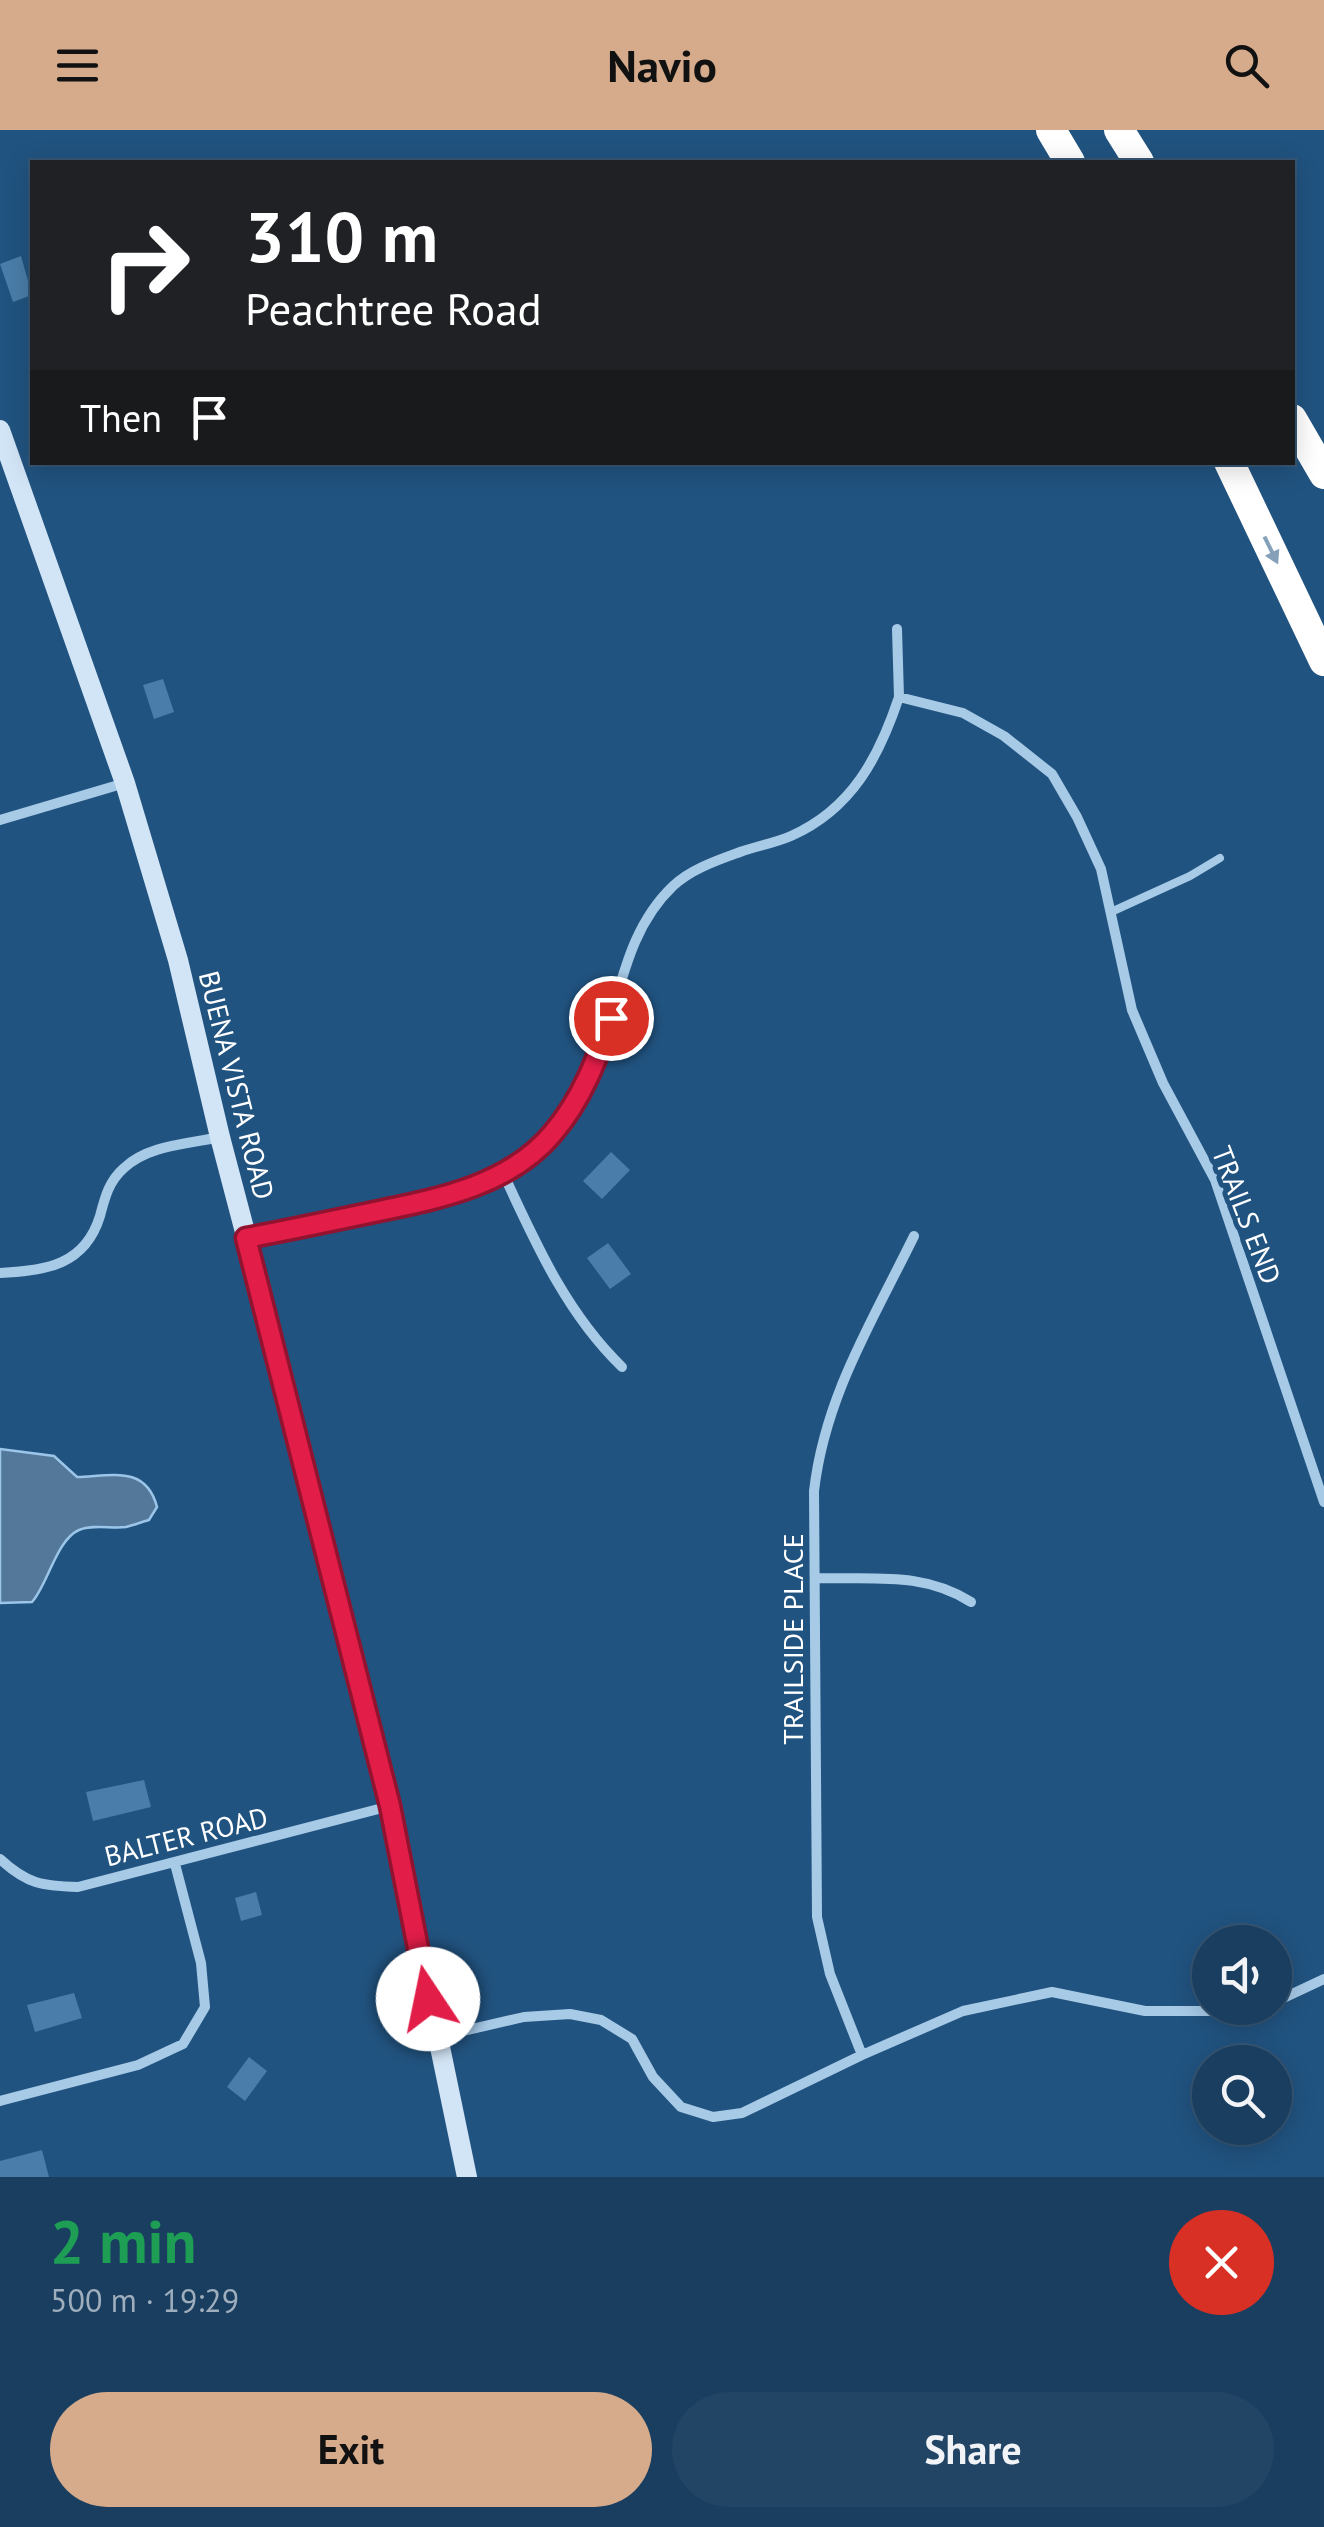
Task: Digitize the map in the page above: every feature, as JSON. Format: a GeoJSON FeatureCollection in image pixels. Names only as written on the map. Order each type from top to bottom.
{"type":"FeatureCollection","features":[{"type":"Feature","properties":{"kind":"highway"},"geometry":{"type":"LineString","coordinates":[[1052,130],[1069,160]]}},
{"type":"Feature","properties":{"kind":"highway"},"geometry":{"type":"LineString","coordinates":[[1119,130],[1138,160]]}},
{"type":"Feature","properties":{"kind":"highway"},"geometry":{"type":"LineString","coordinates":[[1295,424],[1324,474]]}},
{"type":"Feature","properties":{"kind":"highway"},"geometry":{"type":"LineString","coordinates":[[1230,465],[1324,661]]}},
{"type":"Feature","properties":{"kind":"street","name":"BUENA VISTA ROAD"},"geometry":{"type":"LineString","coordinates":[[0,430],[125,783],[178,960],[390,1806],[467,2177]]}},
{"type":"Feature","properties":{"kind":"street"},"geometry":{"type":"LineString","coordinates":[[246,1238],[446,1196],[503,1173],[551,1136],[577,1100],[596,1060],[634,940],[674,884],[709,864],[788,837],[840,805],[883,746],[899,697],[897,630]]}},
{"type":"Feature","properties":{"kind":"street","name":"TRAILS END"},"geometry":{"type":"LineString","coordinates":[[899,697],[963,713],[1004,736],[1052,774],[1077,817],[1101,870],[1132,1010],[1163,1083],[1214,1180],[1324,1502]]}},
{"type":"Feature","properties":{"kind":"street"},"geometry":{"type":"LineString","coordinates":[[0,820],[125,783]]}},
{"type":"Feature","properties":{"kind":"street"},"geometry":{"type":"LineString","coordinates":[[0,1273],[70,1260],[86,1245],[96,1227],[109,1185],[125,1166],[145,1152],[220,1137]]}},
{"type":"Feature","properties":{"kind":"street"},"geometry":{"type":"LineString","coordinates":[[503,1173],[557,1284],[598,1344],[622,1367]]}},
{"type":"Feature","properties":{"kind":"street","name":"TRAILSIDE PLACE"},"geometry":{"type":"LineString","coordinates":[[862,2055],[830,1974],[816,1917],[814,1491],[818,1451],[828,1417],[914,1236]]}},
{"type":"Feature","properties":{"kind":"street"},"geometry":{"type":"LineString","coordinates":[[815,1578],[925,1581],[950,1589],[971,1602]]}},
{"type":"Feature","properties":{"kind":"street","name":"BALTER ROAD"},"geometry":{"type":"LineString","coordinates":[[0,1859],[20,1877],[47,1886],[78,1887],[390,1806]]}},
{"type":"Feature","properties":{"kind":"street"},"geometry":{"type":"LineString","coordinates":[[0,2101],[138,2064],[183,2044],[206,2007],[202,1963],[175,1864]]}},
{"type":"Feature","properties":{"kind":"street"},"geometry":{"type":"LineString","coordinates":[[1292,1994],[1324,1979]]}},
{"type":"Feature","properties":{"kind":"street"},"geometry":{"type":"LineString","coordinates":[[436,2037],[524,2017],[570,2014],[601,2020],[632,2039],[653,2076],[681,2107],[712,2116],[742,2113],[963,2011],[1052,1992],[1146,2012],[1192,2012]]}},
{"type":"Feature","properties":{"kind":"lane"},"geometry":{"type":"LineString","coordinates":[[1111,912],[1220,858]]}},
{"type":"Feature","properties":{"kind":"water"},"geometry":{"type":"Polygon","coordinates":[[[0,1449],[54,1456],[77,1477],[115,1475],[136,1479],[145,1484],[157,1507],[149,1520],[79,1530],[64,1543],[32,1602],[0,1603],[0,1449]]]}},
{"type":"Feature","properties":{"kind":"building"},"geometry":{"type":"Polygon","coordinates":[[[21,256],[30,296],[13,302],[0,264],[21,256]]]}},
{"type":"Feature","properties":{"kind":"building"},"geometry":{"type":"Polygon","coordinates":[[[163,679],[174,712],[154,719],[143,685],[163,679]]]}},
{"type":"Feature","properties":{"kind":"building"},"geometry":{"type":"Polygon","coordinates":[[[611,1152],[630,1170],[602,1199],[583,1181],[611,1152]]]}},
{"type":"Feature","properties":{"kind":"building"},"geometry":{"type":"Polygon","coordinates":[[[608,1243],[631,1274],[610,1289],[587,1258],[608,1243]]]}},
{"type":"Feature","properties":{"kind":"building"},"geometry":{"type":"Polygon","coordinates":[[[144,1780],[151,1807],[93,1821],[86,1792],[144,1780]]]}},
{"type":"Feature","properties":{"kind":"building"},"geometry":{"type":"Polygon","coordinates":[[[256,1892],[262,1915],[241,1921],[235,1898],[256,1892]]]}},
{"type":"Feature","properties":{"kind":"building"},"geometry":{"type":"Polygon","coordinates":[[[74,1993],[82,2018],[35,2032],[27,2005],[74,1993]]]}},
{"type":"Feature","properties":{"kind":"building"},"geometry":{"type":"Polygon","coordinates":[[[249,2057],[267,2071],[245,2101],[227,2087],[249,2057]]]}},
{"type":"Feature","properties":{"kind":"building"},"geometry":{"type":"Polygon","coordinates":[[[42,2150],[49,2177],[0,2177],[0,2161],[42,2150]]]}},
{"type":"Feature","properties":{"kind":"route"},"geometry":{"type":"LineString","coordinates":[[428,1999],[390,1806],[246,1238],[446,1196],[503,1173],[551,1136],[577,1100],[611,1018]]}}]}
